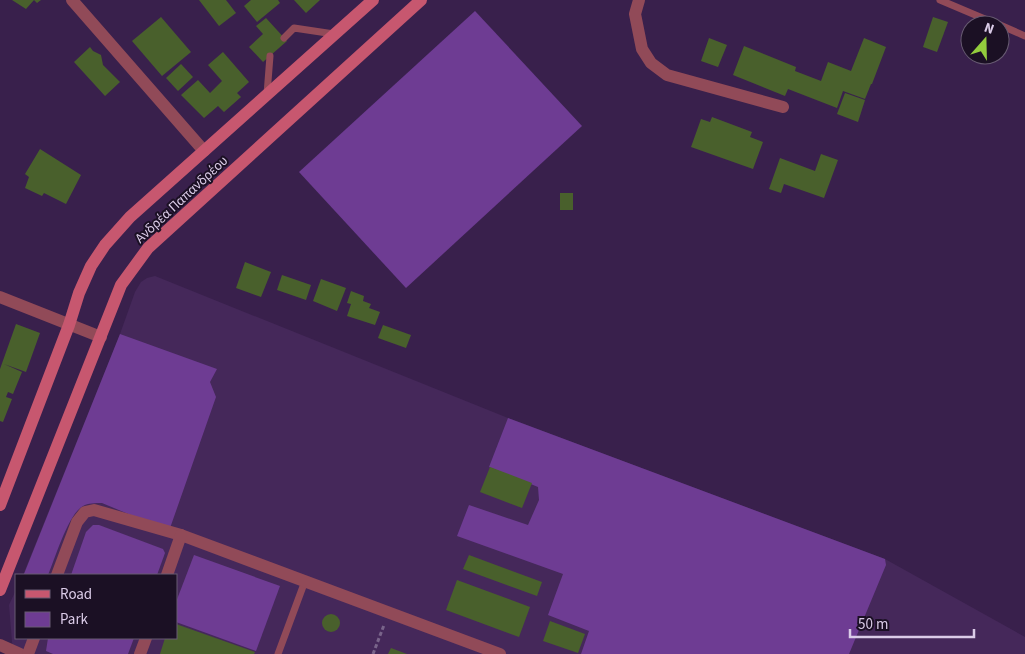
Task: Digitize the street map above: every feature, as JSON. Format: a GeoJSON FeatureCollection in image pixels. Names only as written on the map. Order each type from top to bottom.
{"type":"FeatureCollection","features":[{"type":"Feature","properties":{"kind":"street"},"geometry":{"type":"LineString","coordinates":[[72,0],[204,151]]}},
{"type":"Feature","properties":{"kind":"street","name":"Ανδρέα Παπανδρέου"},"geometry":{"type":"LineString","coordinates":[[0,505],[69,325],[79,293],[91,266],[105,245],[130,217],[373,0]]}},
{"type":"Feature","properties":{"kind":"street","name":"Ανδρέα Παπανδρέου"},"geometry":{"type":"LineString","coordinates":[[0,590],[121,285],[148,248],[421,0]]}},
{"type":"Feature","properties":{"kind":"street"},"geometry":{"type":"LineString","coordinates":[[639,0],[635,14],[642,49],[651,63],[667,75],[783,107]]}},
{"type":"Feature","properties":{"kind":"street"},"geometry":{"type":"LineString","coordinates":[[0,297],[101,337]]}},
{"type":"Feature","properties":{"kind":"street"},"geometry":{"type":"LineString","coordinates":[[57,574],[77,522],[86,512],[94,510],[181,534],[500,654]]}},
{"type":"Feature","properties":{"kind":"street"},"geometry":{"type":"LineString","coordinates":[[167,574],[181,534]]}},
{"type":"Feature","properties":{"kind":"street"},"geometry":{"type":"LineString","coordinates":[[28,654],[34,639]]}},
{"type":"Feature","properties":{"kind":"street"},"geometry":{"type":"LineString","coordinates":[[140,654],[146,639]]}},
{"type":"Feature","properties":{"kind":"street"},"geometry":{"type":"LineString","coordinates":[[0,645],[20,654]]}},
{"type":"Feature","properties":{"kind":"lane"},"geometry":{"type":"LineString","coordinates":[[940,0],[976,15]]}},
{"type":"Feature","properties":{"kind":"lane"},"geometry":{"type":"LineString","coordinates":[[284,38],[294,28],[334,34]]}},
{"type":"Feature","properties":{"kind":"lane"},"geometry":{"type":"LineString","coordinates":[[1010,29],[1025,36]]}},
{"type":"Feature","properties":{"kind":"lane"},"geometry":{"type":"LineString","coordinates":[[267,94],[270,56]]}},
{"type":"Feature","properties":{"kind":"lane"},"geometry":{"type":"LineString","coordinates":[[278,654],[305,581]]}},
{"type":"Feature","properties":{"kind":"path"},"geometry":{"type":"LineString","coordinates":[[373,654],[388,612]]}},
{"type":"Feature","properties":{"kind":"shaded area"},"geometry":{"type":"Polygon","coordinates":[[[155,276],[508,418],[885,559],[1025,637],[1025,654],[13,654],[9,605],[15,592],[15,639],[178,639],[178,574],[23,574],[120,334],[135,292],[141,282],[155,276]]]}},
{"type":"Feature","properties":{"kind":"green space"},"geometry":{"type":"Polygon","coordinates":[[[475,11],[582,126],[406,288],[299,172],[475,11]]]}},
{"type":"Feature","properties":{"kind":"green space"},"geometry":{"type":"Polygon","coordinates":[[[120,334],[217,369],[210,382],[216,397],[169,531],[102,503],[87,504],[77,511],[67,527],[48,574],[24,574],[120,334]]]}},
{"type":"Feature","properties":{"kind":"green space"},"geometry":{"type":"Polygon","coordinates":[[[508,418],[885,559],[886,565],[849,654],[581,654],[589,631],[548,615],[563,574],[457,536],[469,505],[528,525],[539,500],[538,487],[489,467],[508,418]]]}},
{"type":"Feature","properties":{"kind":"green space"},"geometry":{"type":"Polygon","coordinates":[[[93,525],[99,525],[163,549],[165,553],[157,574],[71,574],[86,532],[93,525]]]}},
{"type":"Feature","properties":{"kind":"green space"},"geometry":{"type":"Polygon","coordinates":[[[194,555],[280,586],[256,651],[178,623],[178,597],[194,555]]]}},
{"type":"Feature","properties":{"kind":"green space"},"geometry":{"type":"Polygon","coordinates":[[[48,639],[134,639],[128,654],[53,654],[46,651],[48,639]]]}},
{"type":"Feature","properties":{"kind":"building"},"geometry":{"type":"Polygon","coordinates":[[[12,0],[34,0],[26,9],[12,0]]]}},
{"type":"Feature","properties":{"kind":"building"},"geometry":{"type":"Polygon","coordinates":[[[199,0],[226,0],[236,13],[219,26],[199,0]]]}},
{"type":"Feature","properties":{"kind":"building"},"geometry":{"type":"Polygon","coordinates":[[[251,0],[278,0],[280,3],[257,22],[244,6],[251,0]]]}},
{"type":"Feature","properties":{"kind":"building"},"geometry":{"type":"Polygon","coordinates":[[[294,0],[320,0],[306,13],[294,0]]]}},
{"type":"Feature","properties":{"kind":"building"},"geometry":{"type":"Polygon","coordinates":[[[161,17],[191,52],[162,76],[132,41],[161,17]]]}},
{"type":"Feature","properties":{"kind":"building"},"geometry":{"type":"Polygon","coordinates":[[[933,17],[948,22],[937,52],[923,47],[933,17]]]}},
{"type":"Feature","properties":{"kind":"building"},"geometry":{"type":"Polygon","coordinates":[[[266,18],[287,41],[263,62],[249,47],[263,34],[256,26],[266,18]]]}},
{"type":"Feature","properties":{"kind":"building"},"geometry":{"type":"Polygon","coordinates":[[[709,38],[727,45],[718,67],[701,61],[709,38]]]}},
{"type":"Feature","properties":{"kind":"building"},"geometry":{"type":"Polygon","coordinates":[[[864,38],[886,47],[872,84],[865,99],[843,91],[837,108],[788,89],[785,96],[733,75],[744,46],[796,67],[795,71],[821,81],[828,62],[851,71],[864,38]]]}},
{"type":"Feature","properties":{"kind":"building"},"geometry":{"type":"Polygon","coordinates":[[[90,47],[101,55],[103,65],[120,82],[105,96],[74,62],[90,47]]]}},
{"type":"Feature","properties":{"kind":"building"},"geometry":{"type":"Polygon","coordinates":[[[223,52],[249,82],[237,93],[241,97],[224,112],[218,106],[204,118],[181,95],[198,80],[210,93],[222,81],[208,65],[223,52]]]}},
{"type":"Feature","properties":{"kind":"building"},"geometry":{"type":"Polygon","coordinates":[[[181,64],[193,77],[178,91],[166,78],[181,64]]]}},
{"type":"Feature","properties":{"kind":"building"},"geometry":{"type":"Polygon","coordinates":[[[845,93],[865,100],[858,122],[837,114],[845,93]]]}},
{"type":"Feature","properties":{"kind":"building"},"geometry":{"type":"Polygon","coordinates":[[[712,117],[752,132],[750,137],[763,142],[753,169],[691,147],[701,119],[710,122],[712,117]]]}},
{"type":"Feature","properties":{"kind":"building"},"geometry":{"type":"Polygon","coordinates":[[[40,149],[81,175],[66,204],[44,193],[42,196],[25,188],[29,177],[25,174],[40,149]]]}},
{"type":"Feature","properties":{"kind":"building"},"geometry":{"type":"Polygon","coordinates":[[[821,154],[838,160],[824,198],[784,184],[781,193],[769,189],[780,158],[815,171],[821,154]]]}},
{"type":"Feature","properties":{"kind":"building"},"geometry":{"type":"Polygon","coordinates":[[[560,193],[573,193],[573,210],[560,210],[560,193]]]}},
{"type":"Feature","properties":{"kind":"building"},"geometry":{"type":"Polygon","coordinates":[[[245,262],[271,272],[261,297],[236,288],[245,262]]]}},
{"type":"Feature","properties":{"kind":"building"},"geometry":{"type":"Polygon","coordinates":[[[282,275],[311,285],[306,300],[277,290],[282,275]]]}},
{"type":"Feature","properties":{"kind":"building"},"geometry":{"type":"Polygon","coordinates":[[[321,279],[346,288],[337,311],[313,301],[321,279]]]}},
{"type":"Feature","properties":{"kind":"building"},"geometry":{"type":"Polygon","coordinates":[[[351,291],[364,296],[363,301],[371,304],[369,308],[380,312],[375,325],[347,316],[351,304],[347,303],[351,291]]]}},
{"type":"Feature","properties":{"kind":"building"},"geometry":{"type":"Polygon","coordinates":[[[16,324],[40,333],[26,372],[4,364],[22,372],[13,394],[8,392],[6,397],[12,399],[3,422],[0,421],[0,369],[16,324]]]}},
{"type":"Feature","properties":{"kind":"building"},"geometry":{"type":"Polygon","coordinates":[[[383,325],[411,335],[406,348],[378,338],[383,325]]]}},
{"type":"Feature","properties":{"kind":"building"},"geometry":{"type":"Polygon","coordinates":[[[490,467],[532,483],[522,508],[480,492],[490,467]]]}},
{"type":"Feature","properties":{"kind":"building"},"geometry":{"type":"Polygon","coordinates":[[[469,555],[542,582],[537,596],[463,569],[469,555]]]}},
{"type":"Feature","properties":{"kind":"building"},"geometry":{"type":"Polygon","coordinates":[[[457,580],[530,607],[519,637],[446,610],[457,580]]]}},
{"type":"Feature","properties":{"kind":"building"},"geometry":{"type":"Polygon","coordinates":[[[331,614],[337,617],[340,623],[337,629],[331,632],[325,629],[322,623],[325,617],[331,614]]]}},
{"type":"Feature","properties":{"kind":"building"},"geometry":{"type":"Polygon","coordinates":[[[550,621],[585,634],[578,653],[543,641],[550,621]]]}},
{"type":"Feature","properties":{"kind":"building"},"geometry":{"type":"Polygon","coordinates":[[[178,625],[255,652],[254,654],[160,654],[165,639],[178,639],[178,625]]]}},
{"type":"Feature","properties":{"kind":"building"},"geometry":{"type":"Polygon","coordinates":[[[391,648],[407,654],[388,654],[391,648]]]}}]}
